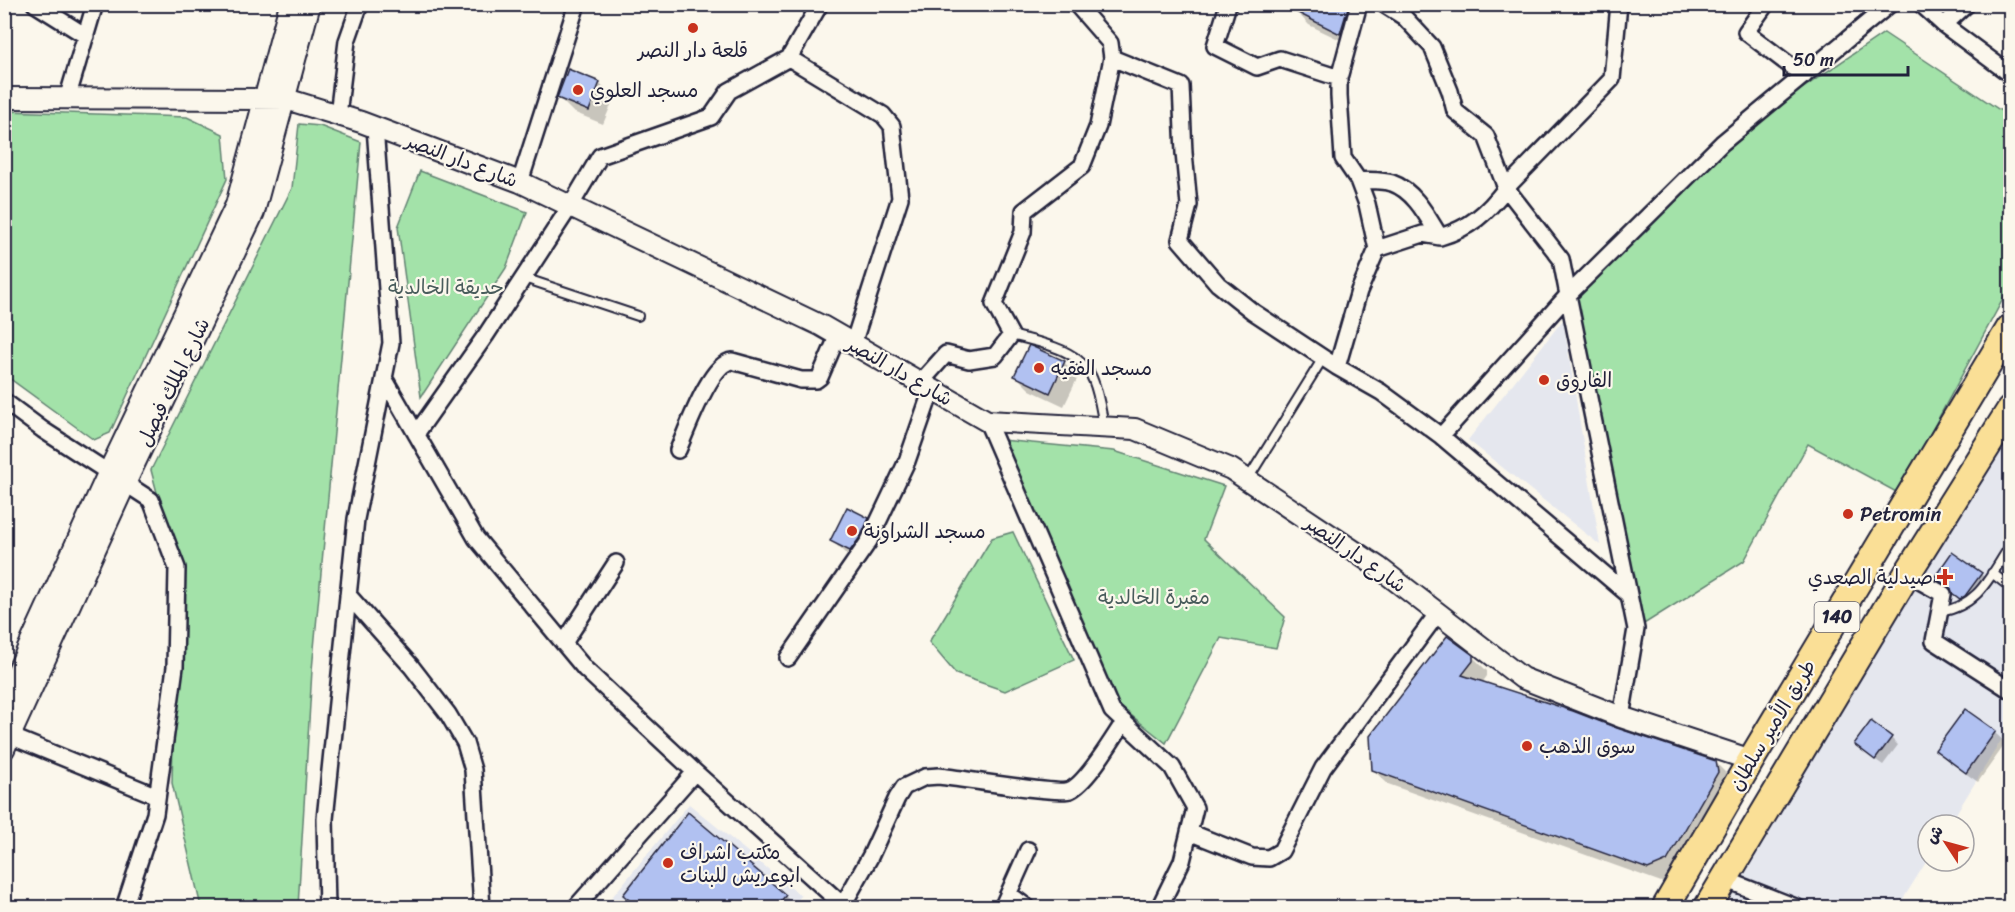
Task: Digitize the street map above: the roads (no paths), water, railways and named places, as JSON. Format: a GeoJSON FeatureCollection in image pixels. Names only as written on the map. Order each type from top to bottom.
{"type":"FeatureCollection","features":[{"type":"Feature","properties":{"kind":"highway","name":"طريق الأمير سلطان"},"geometry":{"type":"LineString","coordinates":[[1665,908],[2010,328]]}},
{"type":"Feature","properties":{"kind":"highway","name":"طريق الأمير سلطان"},"geometry":{"type":"LineString","coordinates":[[1707,908],[1907,574],[2010,410]]}},
{"type":"Feature","properties":{"kind":"street"},"geometry":{"type":"LineString","coordinates":[[35,4],[86,36]]}},
{"type":"Feature","properties":{"kind":"street"},"geometry":{"type":"LineString","coordinates":[[67,99],[95,4]]}},
{"type":"Feature","properties":{"kind":"street"},"geometry":{"type":"LineString","coordinates":[[4,701],[108,472],[236,205],[290,4]]}},
{"type":"Feature","properties":{"kind":"street","name":"شارع الملك فيصل"},"geometry":{"type":"LineString","coordinates":[[7,743],[125,483],[254,212],[310,4]]}},
{"type":"Feature","properties":{"kind":"street"},"geometry":{"type":"LineString","coordinates":[[338,115],[347,41],[360,4]]}},
{"type":"Feature","properties":{"kind":"street"},"geometry":{"type":"LineString","coordinates":[[520,182],[577,4]]}},
{"type":"Feature","properties":{"kind":"street"},"geometry":{"type":"LineString","coordinates":[[416,434],[524,278],[571,206],[600,156],[711,117],[729,91],[789,58],[820,4]]}},
{"type":"Feature","properties":{"kind":"street"},"geometry":{"type":"LineString","coordinates":[[788,658],[869,541],[906,461],[926,386],[946,354],[969,360],[995,356],[1011,335],[994,304],[1023,232],[1024,212],[1082,166],[1098,126],[1112,58],[1110,43],[1076,4]]}},
{"type":"Feature","properties":{"kind":"street"},"geometry":{"type":"LineString","coordinates":[[1226,4],[1227,8],[1215,46],[1257,67],[1280,59],[1339,78]]}},
{"type":"Feature","properties":{"kind":"street"},"geometry":{"type":"LineString","coordinates":[[1337,367],[1359,291],[1377,249],[1358,180],[1343,158],[1339,78],[1359,4]]}},
{"type":"Feature","properties":{"kind":"street"},"geometry":{"type":"LineString","coordinates":[[1377,249],[1423,234],[1440,237],[1459,232],[1490,208],[1506,188],[1612,79],[1619,4]]}},
{"type":"Feature","properties":{"kind":"street"},"geometry":{"type":"LineString","coordinates":[[1766,4],[1746,32],[1804,76]]}},
{"type":"Feature","properties":{"kind":"street"},"geometry":{"type":"LineString","coordinates":[[1440,436],[1568,295],[1722,143],[1890,4]]}},
{"type":"Feature","properties":{"kind":"street"},"geometry":{"type":"LineString","coordinates":[[1921,4],[1944,25],[2010,74]]}},
{"type":"Feature","properties":{"kind":"street"},"geometry":{"type":"LineString","coordinates":[[1944,25],[1967,4]]}},
{"type":"Feature","properties":{"kind":"street"},"geometry":{"type":"LineString","coordinates":[[1385,5],[1404,17],[1432,47],[1450,91],[1455,111],[1486,136],[1506,188],[1561,260],[1636,629],[1622,717]]}},
{"type":"Feature","properties":{"kind":"street"},"geometry":{"type":"LineString","coordinates":[[678,450],[701,399],[720,366],[726,362],[801,380],[816,380],[820,377],[845,340],[900,198],[892,126],[883,115],[789,58]]}},
{"type":"Feature","properties":{"kind":"street"},"geometry":{"type":"LineString","coordinates":[[1112,58],[1181,86],[1188,205],[1180,240],[1218,284],[1252,311],[1337,367],[1381,392],[1440,436],[1629,595]]}},
{"type":"Feature","properties":{"kind":"street","name":"شارع دار النصر"},"geometry":{"type":"LineString","coordinates":[[4,98],[286,99],[375,127],[520,182],[571,206],[845,340],[987,421],[1134,429],[1231,469],[1378,567],[1522,678],[1622,717],[1751,760]]}},
{"type":"Feature","properties":{"kind":"street"},"geometry":{"type":"LineString","coordinates":[[327,908],[325,819],[356,519],[391,343],[375,127]]}},
{"type":"Feature","properties":{"kind":"street"},"geometry":{"type":"LineString","coordinates":[[1358,180],[1392,183],[1410,194],[1440,237]]}},
{"type":"Feature","properties":{"kind":"street"},"geometry":{"type":"LineString","coordinates":[[384,378],[476,538],[585,669],[695,772],[841,902]]}},
{"type":"Feature","properties":{"kind":"street"},"geometry":{"type":"LineString","coordinates":[[4,401],[43,430],[151,500],[177,568],[175,668],[155,814],[124,908]]}},
{"type":"Feature","properties":{"kind":"street"},"geometry":{"type":"LineString","coordinates":[[987,421],[1112,711],[1172,767],[1195,808],[1182,861],[1165,905]]}},
{"type":"Feature","properties":{"kind":"street"},"geometry":{"type":"LineString","coordinates":[[564,643],[616,563]]}},
{"type":"Feature","properties":{"kind":"street"},"geometry":{"type":"LineString","coordinates":[[1907,574],[1943,594],[1934,641],[2010,690]]}},
{"type":"Feature","properties":{"kind":"street"},"geometry":{"type":"LineString","coordinates":[[348,594],[411,666],[448,714],[465,743],[473,770],[482,908]]}},
{"type":"Feature","properties":{"kind":"street"},"geometry":{"type":"LineString","coordinates":[[1189,832],[1252,857],[1269,858],[1281,851],[1323,768],[1438,613]]}},
{"type":"Feature","properties":{"kind":"street"},"geometry":{"type":"LineString","coordinates":[[823,908],[841,902],[870,857],[903,787],[925,777],[939,776],[1048,791],[1069,791],[1081,783],[1124,722]]}},
{"type":"Feature","properties":{"kind":"street"},"geometry":{"type":"LineString","coordinates":[[7,743],[157,796]]}},
{"type":"Feature","properties":{"kind":"street"},"geometry":{"type":"LineString","coordinates":[[575,908],[695,772]]}},
{"type":"Feature","properties":{"kind":"street"},"geometry":{"type":"LineString","coordinates":[[1028,850],[1005,901],[1028,908]]}},
{"type":"Feature","properties":{"kind":"street"},"geometry":{"type":"LineString","coordinates":[[1724,879],[1797,908]]}},
{"type":"Feature","properties":{"kind":"lane"},"geometry":{"type":"LineString","coordinates":[[524,278],[638,316]]}},
{"type":"Feature","properties":{"kind":"lane"},"geometry":{"type":"LineString","coordinates":[[1011,335],[1057,347],[1079,362],[1093,379],[1104,427]]}},
{"type":"Feature","properties":{"kind":"lane"},"geometry":{"type":"LineString","coordinates":[[1248,481],[1323,358]]}},
{"type":"Feature","properties":{"kind":"lane"},"geometry":{"type":"LineString","coordinates":[[1940,612],[1954,610],[1967,604],[1982,589],[2010,546]]}},
{"type":"Feature","properties":{"kind":"lane"},"geometry":{"type":"LineString","coordinates":[[1992,573],[2010,586]]}},
{"type":"Feature","properties":{"kind":"place","name":"قلعة دار النصر"},"geometry":{"type":"Point","coordinates":[693,28]}},
{"type":"Feature","properties":{"kind":"place","name":"مسجد العلوي"},"geometry":{"type":"Point","coordinates":[578,90]}},
{"type":"Feature","properties":{"kind":"place","name":"مسجد الفقيه"},"geometry":{"type":"Point","coordinates":[1039,368]}},
{"type":"Feature","properties":{"kind":"place","name":"الفاروق"},"geometry":{"type":"Point","coordinates":[1544,380]}},
{"type":"Feature","properties":{"kind":"place","name":"Petromin"},"geometry":{"type":"Point","coordinates":[1848,514]}},
{"type":"Feature","properties":{"kind":"place","name":"مسجد الشراونة"},"geometry":{"type":"Point","coordinates":[852,531]}},
{"type":"Feature","properties":{"kind":"place","name":"صيدلية الصعدي"},"geometry":{"type":"Point","coordinates":[1945,577]}},
{"type":"Feature","properties":{"kind":"place","name":"سوق الذهب"},"geometry":{"type":"Point","coordinates":[1527,746]}},
{"type":"Feature","properties":{"kind":"place","name":"مكتب اشراف ابوعريش للبنات"},"geometry":{"type":"Point","coordinates":[668,863]}},
{"type":"Feature","properties":{"kind":"park label","name":"حديقة الخالدية"},"geometry":{"type":"Point","coordinates":[446,287]}},
{"type":"Feature","properties":{"kind":"park label","name":"مقبرة الخالدية"},"geometry":{"type":"Point","coordinates":[1154,597]}}]}
